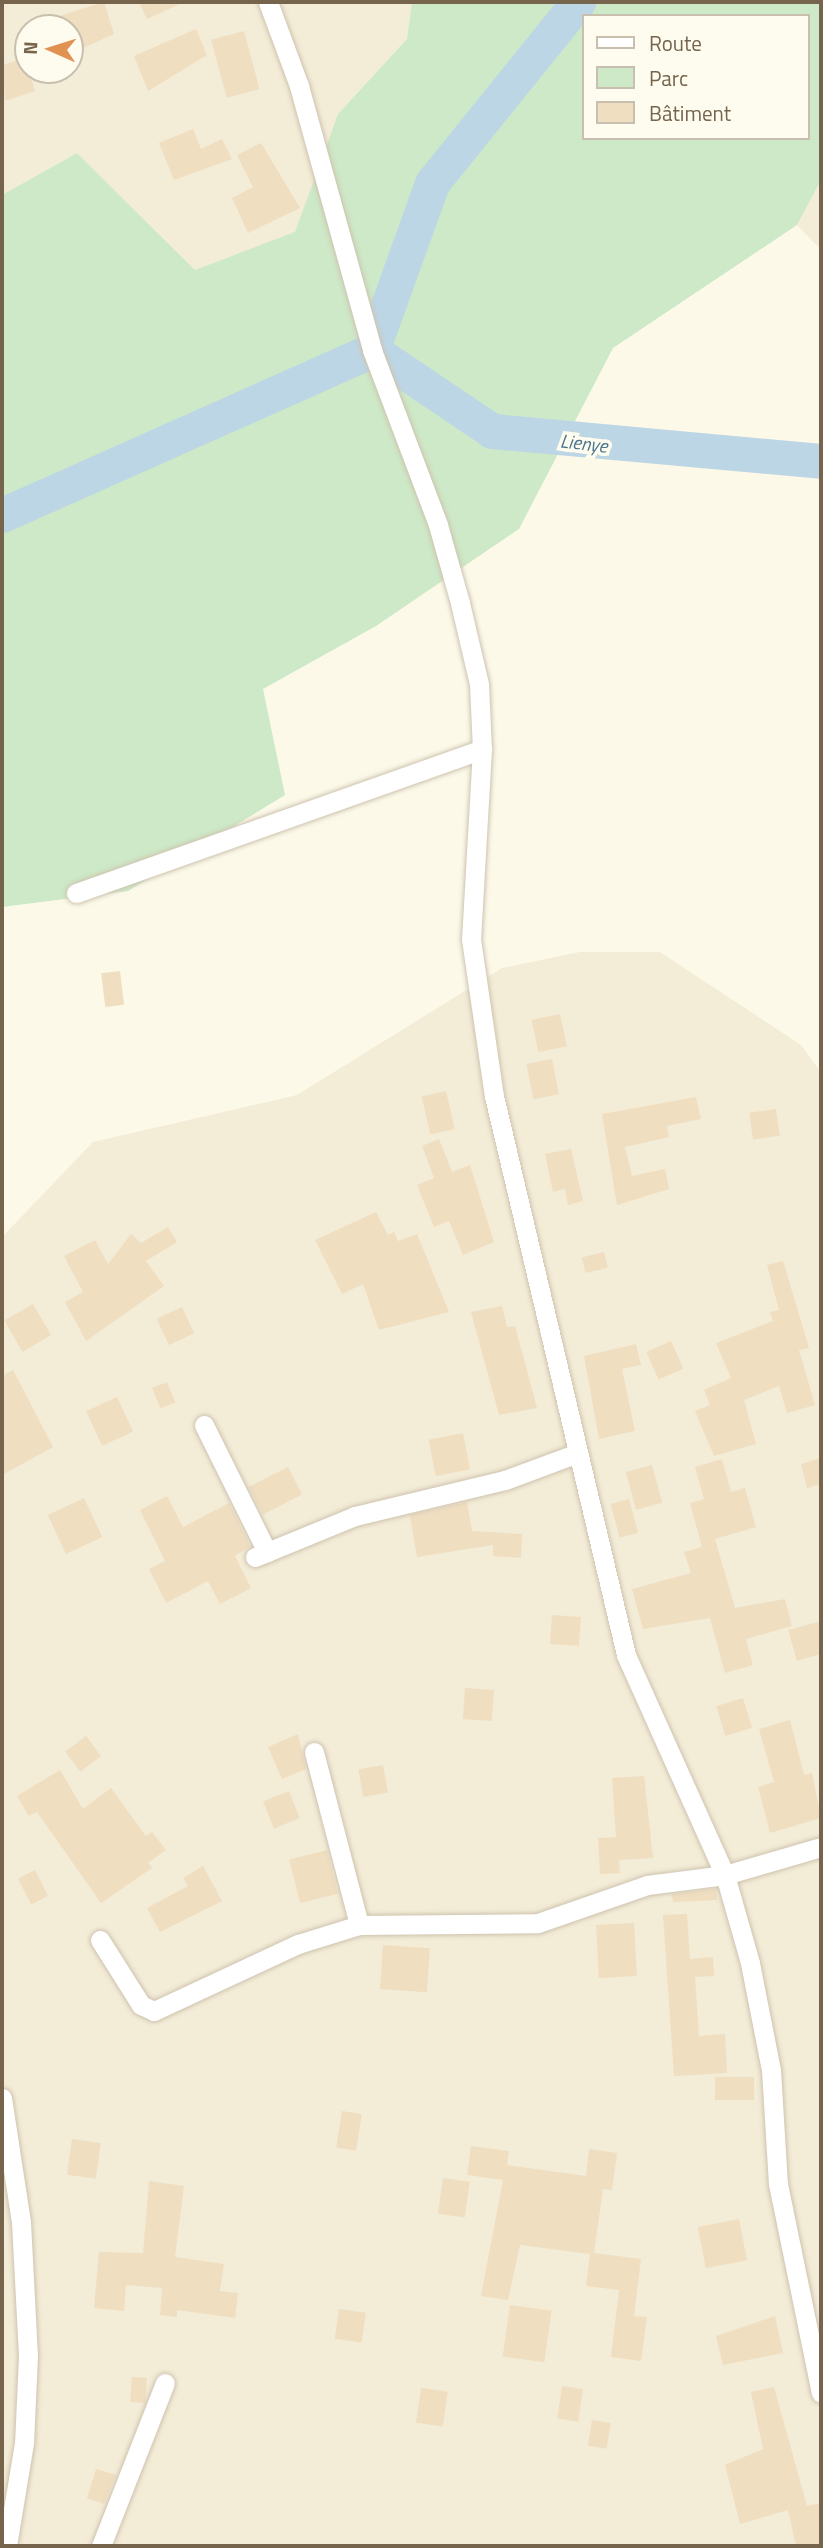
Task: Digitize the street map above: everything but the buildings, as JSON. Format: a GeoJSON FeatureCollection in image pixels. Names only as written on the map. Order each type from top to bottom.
{"type":"FeatureCollection","features":[{"type":"Feature","properties":{"kind":"street"},"geometry":{"type":"LineString","coordinates":[[268,2],[299,86],[372,350],[438,525],[479,684],[482,749],[471,856],[479,1013],[575,1454],[626,1655],[725,1875],[771,2070],[778,2184],[821,2393]]}},
{"type":"Feature","properties":{"kind":"street"},"geometry":{"type":"LineString","coordinates":[[76,893],[482,749]]}},
{"type":"Feature","properties":{"kind":"street"},"geometry":{"type":"LineString","coordinates":[[204,1424],[261,1554],[355,1516],[505,1480],[575,1454]]}},
{"type":"Feature","properties":{"kind":"street"},"geometry":{"type":"LineString","coordinates":[[314,1752],[359,1925]]}},
{"type":"Feature","properties":{"kind":"street"},"geometry":{"type":"LineString","coordinates":[[100,1940],[141,2005],[154,2011],[298,1944],[359,1925],[538,1923],[647,1885],[725,1875],[821,1847]]}},
{"type":"Feature","properties":{"kind":"street"},"geometry":{"type":"LineString","coordinates":[[2,2098],[21,2222],[28,2356],[24,2443],[7,2546]]}},
{"type":"Feature","properties":{"kind":"street"},"geometry":{"type":"LineString","coordinates":[[101,2546],[165,2384]]}},
{"type":"Feature","properties":{"kind":"shaded area"},"geometry":{"type":"Polygon","coordinates":[[[2,2],[412,2],[407,39],[338,114],[295,233],[195,270],[77,153],[2,195],[2,2]]]}},
{"type":"Feature","properties":{"kind":"shaded area"},"geometry":{"type":"Polygon","coordinates":[[[821,180],[821,250],[797,225],[821,180]]]}},
{"type":"Feature","properties":{"kind":"shaded area"},"geometry":{"type":"Polygon","coordinates":[[[580,952],[660,952],[801,1045],[821,1072],[821,2546],[2,2546],[2,1237],[93,1142],[297,1095],[502,968],[580,952]]]}},
{"type":"Feature","properties":{"kind":"green space"},"geometry":{"type":"Polygon","coordinates":[[[412,2],[821,2],[821,180],[797,225],[613,348],[519,529],[376,626],[263,689],[285,795],[128,891],[2,907],[2,195],[77,153],[195,270],[295,232],[338,114],[407,39],[412,2]]]}},
{"type":"Feature","properties":{"kind":"waterway","name":"Lienye"},"geometry":{"type":"LineString","coordinates":[[2,515],[372,350],[432,183],[578,2]]}},
{"type":"Feature","properties":{"kind":"waterway","name":"Lienye"},"geometry":{"type":"LineString","coordinates":[[372,350],[492,431],[821,461]]}}]}
